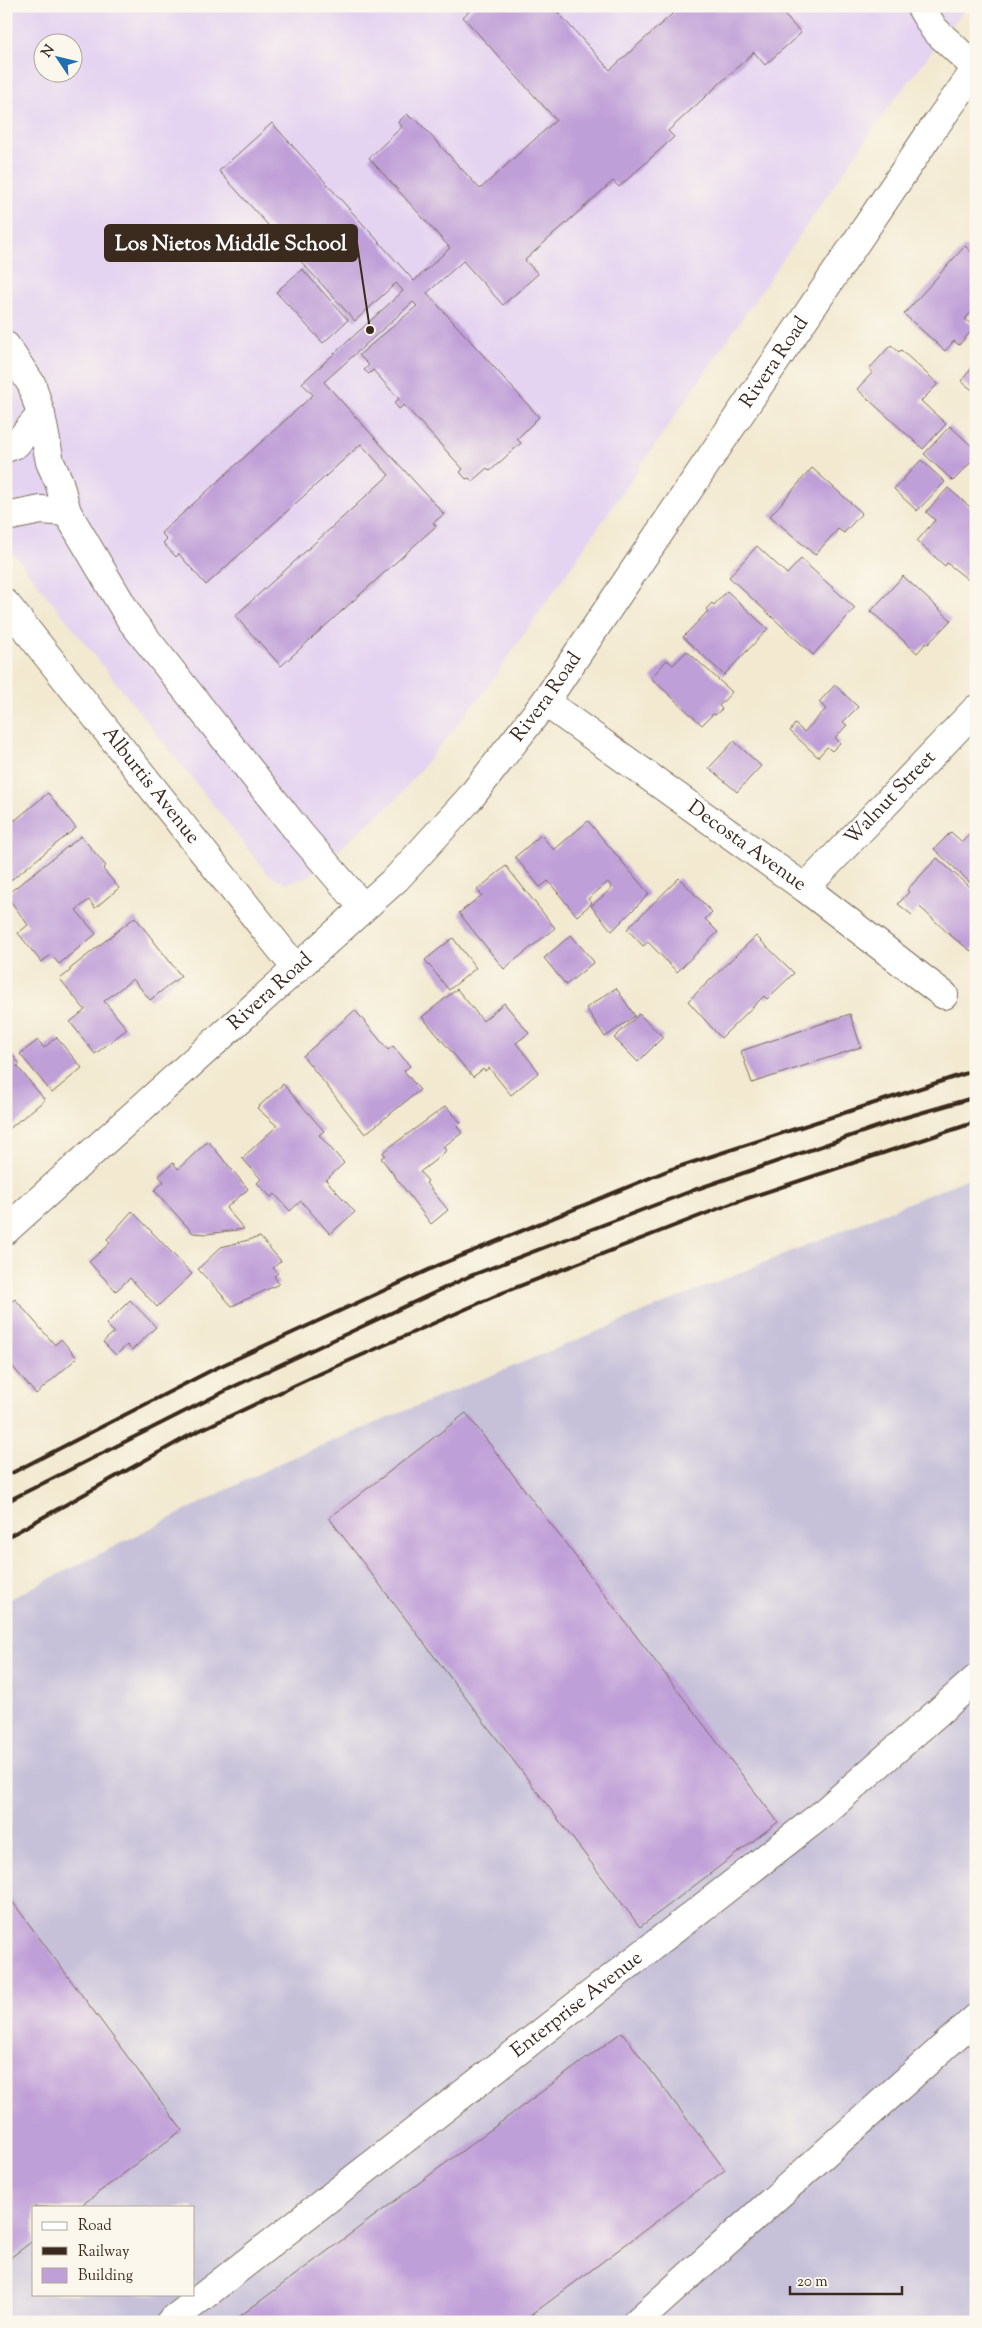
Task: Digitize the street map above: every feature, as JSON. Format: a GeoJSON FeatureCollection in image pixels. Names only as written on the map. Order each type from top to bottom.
{"type":"FeatureCollection","features":[{"type":"Feature","properties":{"kind":"street"},"geometry":{"type":"LineString","coordinates":[[920,6],[934,29],[976,68]]}},
{"type":"Feature","properties":{"kind":"street","name":"Rivera Road"},"geometry":{"type":"LineString","coordinates":[[6,1230],[295,967],[396,878],[470,798],[545,702],[976,68]]}},
{"type":"Feature","properties":{"kind":"street"},"geometry":{"type":"LineString","coordinates":[[6,346],[32,385],[41,415],[50,462],[59,482],[67,512],[131,620],[301,835],[363,907]]}},
{"type":"Feature","properties":{"kind":"street"},"geometry":{"type":"LineString","coordinates":[[6,448],[16,444],[41,415]]}},
{"type":"Feature","properties":{"kind":"street"},"geometry":{"type":"LineString","coordinates":[[6,517],[41,510],[67,512]]}},
{"type":"Feature","properties":{"kind":"street","name":"Alburtis Avenue"},"geometry":{"type":"LineString","coordinates":[[6,604],[295,967]]}},
{"type":"Feature","properties":{"kind":"street","name":"Decosta Avenue"},"geometry":{"type":"LineString","coordinates":[[545,702],[805,888],[944,995]]}},
{"type":"Feature","properties":{"kind":"street","name":"Walnut Street"},"geometry":{"type":"LineString","coordinates":[[805,888],[976,708]]}},
{"type":"Feature","properties":{"kind":"street","name":"Enterprise Avenue"},"geometry":{"type":"LineString","coordinates":[[170,2322],[821,1815],[976,1679]]}},
{"type":"Feature","properties":{"kind":"street"},"geometry":{"type":"LineString","coordinates":[[637,2322],[976,2018]]}},
{"type":"Feature","properties":{"kind":"shaded area"},"geometry":{"type":"Polygon","coordinates":[[[6,6],[967,6],[882,116],[487,688],[398,797],[309,876],[287,883],[268,874],[6,544],[6,6]]]}},
{"type":"Feature","properties":{"kind":"shaded area"},"geometry":{"type":"Polygon","coordinates":[[[976,1175],[976,2322],[6,2322],[6,1601],[284,1461],[976,1175]]]}},
{"type":"Feature","properties":{"kind":"building"},"geometry":{"type":"Polygon","coordinates":[[[475,6],[552,6],[610,70],[681,6],[776,6],[801,33],[765,65],[754,52],[668,131],[674,137],[619,187],[613,181],[525,260],[538,274],[503,305],[463,261],[427,293],[539,417],[517,439],[521,443],[490,471],[487,468],[472,481],[469,478],[466,479],[460,472],[463,469],[404,405],[399,409],[394,403],[399,399],[373,370],[369,374],[364,370],[369,365],[359,355],[417,306],[413,302],[324,382],[444,514],[433,523],[436,526],[281,666],[235,616],[389,475],[361,444],[206,585],[179,554],[176,557],[163,543],[167,539],[161,533],[313,395],[302,383],[403,291],[396,283],[355,321],[219,171],[272,123],[414,281],[450,248],[369,158],[402,127],[398,122],[407,114],[412,119],[414,117],[480,189],[556,120],[463,17],[475,6]]]}},
{"type":"Feature","properties":{"kind":"building"},"geometry":{"type":"Polygon","coordinates":[[[965,246],[976,256],[976,307],[965,319],[975,327],[959,345],[954,341],[945,351],[904,314],[965,246]]]}},
{"type":"Feature","properties":{"kind":"building"},"geometry":{"type":"Polygon","coordinates":[[[302,269],[348,320],[323,343],[276,292],[302,269]]]}},
{"type":"Feature","properties":{"kind":"building"},"geometry":{"type":"Polygon","coordinates":[[[891,345],[899,352],[901,350],[938,384],[921,401],[946,424],[923,449],[857,389],[873,372],[869,369],[891,345]]]}},
{"type":"Feature","properties":{"kind":"building"},"geometry":{"type":"Polygon","coordinates":[[[976,363],[976,393],[961,381],[976,363]]]}},
{"type":"Feature","properties":{"kind":"building"},"geometry":{"type":"Polygon","coordinates":[[[950,426],[976,450],[976,457],[953,481],[924,454],[950,426]]]}},
{"type":"Feature","properties":{"kind":"building"},"geometry":{"type":"Polygon","coordinates":[[[921,460],[945,482],[917,511],[894,489],[921,460]]]}},
{"type":"Feature","properties":{"kind":"building"},"geometry":{"type":"Polygon","coordinates":[[[812,468],[862,513],[844,533],[838,529],[815,555],[770,516],[812,468]]]}},
{"type":"Feature","properties":{"kind":"building"},"geometry":{"type":"Polygon","coordinates":[[[948,488],[976,512],[976,586],[947,563],[945,566],[917,541],[935,520],[926,512],[948,488]]]}},
{"type":"Feature","properties":{"kind":"building"},"geometry":{"type":"Polygon","coordinates":[[[757,546],[787,574],[801,559],[855,608],[813,655],[729,577],[757,546]]]}},
{"type":"Feature","properties":{"kind":"building"},"geometry":{"type":"Polygon","coordinates":[[[903,576],[951,620],[917,653],[871,611],[903,576]]]}},
{"type":"Feature","properties":{"kind":"building"},"geometry":{"type":"Polygon","coordinates":[[[727,591],[768,629],[724,675],[683,637],[708,611],[706,609],[712,603],[714,605],[727,591]]]}},
{"type":"Feature","properties":{"kind":"building"},"geometry":{"type":"Polygon","coordinates":[[[687,651],[732,692],[719,706],[722,709],[715,715],[713,714],[702,725],[651,678],[667,660],[673,665],[687,651]]]}},
{"type":"Feature","properties":{"kind":"building"},"geometry":{"type":"Polygon","coordinates":[[[835,685],[858,707],[843,722],[847,725],[835,738],[840,743],[832,751],[827,747],[818,757],[790,731],[795,724],[804,732],[826,709],[819,702],[835,685]]]}},
{"type":"Feature","properties":{"kind":"building"},"geometry":{"type":"Polygon","coordinates":[[[734,741],[761,766],[737,792],[709,768],[734,741]]]}},
{"type":"Feature","properties":{"kind":"building"},"geometry":{"type":"Polygon","coordinates":[[[48,793],[76,828],[6,884],[6,812],[14,821],[48,793]]]}},
{"type":"Feature","properties":{"kind":"building"},"geometry":{"type":"Polygon","coordinates":[[[588,821],[649,894],[612,931],[591,906],[612,888],[608,882],[588,899],[592,903],[577,916],[548,881],[540,887],[515,857],[541,835],[554,850],[588,821]]]}},
{"type":"Feature","properties":{"kind":"building"},"geometry":{"type":"Polygon","coordinates":[[[976,827],[976,888],[934,849],[951,832],[962,842],[976,827]]]}},
{"type":"Feature","properties":{"kind":"building"},"geometry":{"type":"Polygon","coordinates":[[[81,836],[106,866],[103,869],[119,888],[95,908],[89,900],[76,910],[96,934],[59,964],[51,955],[41,962],[18,933],[28,925],[6,895],[81,836]]]}},
{"type":"Feature","properties":{"kind":"building"},"geometry":{"type":"Polygon","coordinates":[[[937,858],[976,893],[976,949],[974,947],[971,951],[950,935],[920,907],[912,915],[898,904],[909,892],[907,890],[937,858]]]}},
{"type":"Feature","properties":{"kind":"building"},"geometry":{"type":"Polygon","coordinates":[[[506,866],[555,928],[504,969],[459,913],[482,895],[477,890],[506,866]]]}},
{"type":"Feature","properties":{"kind":"building"},"geometry":{"type":"Polygon","coordinates":[[[679,878],[712,912],[705,919],[718,932],[677,972],[648,942],[643,946],[627,929],[679,878]]]}},
{"type":"Feature","properties":{"kind":"building"},"geometry":{"type":"Polygon","coordinates":[[[135,917],[181,976],[150,1000],[133,979],[104,1001],[127,1029],[95,1054],[70,1022],[85,1010],[60,979],[135,917]]]}},
{"type":"Feature","properties":{"kind":"building"},"geometry":{"type":"Polygon","coordinates":[[[571,935],[594,962],[566,985],[544,958],[571,935]]]}},
{"type":"Feature","properties":{"kind":"building"},"geometry":{"type":"Polygon","coordinates":[[[756,936],[794,973],[767,999],[764,996],[721,1038],[688,1001],[756,936]]]}},
{"type":"Feature","properties":{"kind":"building"},"geometry":{"type":"Polygon","coordinates":[[[453,938],[476,968],[449,990],[425,960],[453,938]]]}},
{"type":"Feature","properties":{"kind":"building"},"geometry":{"type":"Polygon","coordinates":[[[616,988],[635,1016],[605,1037],[586,1008],[616,988]]]}},
{"type":"Feature","properties":{"kind":"building"},"geometry":{"type":"Polygon","coordinates":[[[457,989],[483,1021],[504,1003],[529,1033],[516,1043],[539,1072],[511,1095],[489,1068],[485,1071],[483,1069],[473,1077],[422,1017],[457,989]]]}},
{"type":"Feature","properties":{"kind":"building"},"geometry":{"type":"Polygon","coordinates":[[[355,1010],[388,1050],[393,1046],[410,1066],[404,1071],[420,1090],[365,1134],[303,1056],[355,1010]]]}},
{"type":"Feature","properties":{"kind":"building"},"geometry":{"type":"Polygon","coordinates":[[[639,1014],[663,1037],[638,1062],[614,1038],[639,1014]]]}},
{"type":"Feature","properties":{"kind":"building"},"geometry":{"type":"Polygon","coordinates":[[[850,1014],[861,1047],[752,1083],[741,1051],[850,1014]]]}},
{"type":"Feature","properties":{"kind":"building"},"geometry":{"type":"Polygon","coordinates":[[[56,1037],[82,1068],[52,1093],[20,1054],[38,1040],[44,1048],[56,1037]]]}},
{"type":"Feature","properties":{"kind":"building"},"geometry":{"type":"Polygon","coordinates":[[[6,1047],[20,1064],[17,1066],[45,1100],[6,1131],[6,1047]]]}},
{"type":"Feature","properties":{"kind":"building"},"geometry":{"type":"Polygon","coordinates":[[[283,1084],[324,1131],[319,1135],[344,1163],[326,1180],[355,1212],[330,1234],[301,1201],[290,1211],[275,1194],[271,1197],[257,1183],[261,1179],[242,1158],[277,1126],[257,1108],[283,1084]]]}},
{"type":"Feature","properties":{"kind":"building"},"geometry":{"type":"Polygon","coordinates":[[[446,1106],[461,1123],[457,1127],[462,1133],[443,1147],[446,1150],[443,1154],[420,1172],[428,1181],[426,1183],[448,1210],[431,1224],[381,1158],[385,1155],[383,1152],[446,1106]]]}},
{"type":"Feature","properties":{"kind":"building"},"geometry":{"type":"Polygon","coordinates":[[[208,1141],[248,1189],[226,1208],[244,1229],[207,1234],[193,1233],[154,1190],[164,1182],[159,1176],[173,1163],[178,1169],[208,1141]]]}},
{"type":"Feature","properties":{"kind":"building"},"geometry":{"type":"Polygon","coordinates":[[[132,1211],[192,1274],[157,1307],[130,1278],[116,1291],[89,1262],[110,1243],[107,1239],[132,1211]]]}},
{"type":"Feature","properties":{"kind":"building"},"geometry":{"type":"Polygon","coordinates":[[[260,1237],[281,1261],[273,1268],[278,1273],[274,1276],[279,1284],[232,1306],[198,1269],[221,1247],[260,1237]]]}},
{"type":"Feature","properties":{"kind":"building"},"geometry":{"type":"Polygon","coordinates":[[[15,1299],[55,1345],[61,1339],[77,1358],[36,1394],[6,1359],[6,1306],[15,1299]]]}},
{"type":"Feature","properties":{"kind":"building"},"geometry":{"type":"Polygon","coordinates":[[[130,1300],[156,1327],[132,1350],[127,1345],[116,1355],[103,1342],[114,1332],[106,1324],[130,1300]]]}},
{"type":"Feature","properties":{"kind":"building"},"geometry":{"type":"Polygon","coordinates":[[[466,1413],[778,1822],[640,1927],[329,1518],[466,1413]]]}},
{"type":"Feature","properties":{"kind":"building"},"geometry":{"type":"Polygon","coordinates":[[[6,1893],[182,2130],[80,2206],[32,2206],[32,2242],[6,2261],[6,1893]]]}},
{"type":"Feature","properties":{"kind":"building"},"geometry":{"type":"Polygon","coordinates":[[[622,2032],[725,2170],[522,2322],[232,2322],[622,2032]]]}},
{"type":"Feature","properties":{"kind":"railway"},"geometry":{"type":"LineString","coordinates":[[6,1476],[212,1370],[439,1265],[669,1170],[976,1070]]}},
{"type":"Feature","properties":{"kind":"railway"},"geometry":{"type":"LineString","coordinates":[[6,1502],[235,1386],[470,1276],[694,1190],[903,1118],[976,1097]]}},
{"type":"Feature","properties":{"kind":"railway"},"geometry":{"type":"LineString","coordinates":[[6,1538],[192,1434],[317,1375],[502,1293],[733,1203],[976,1122]]}},
{"type":"Feature","properties":{"kind":"place","name":"Los Nietos Middle School"},"geometry":{"type":"Point","coordinates":[370,330]}}]}
